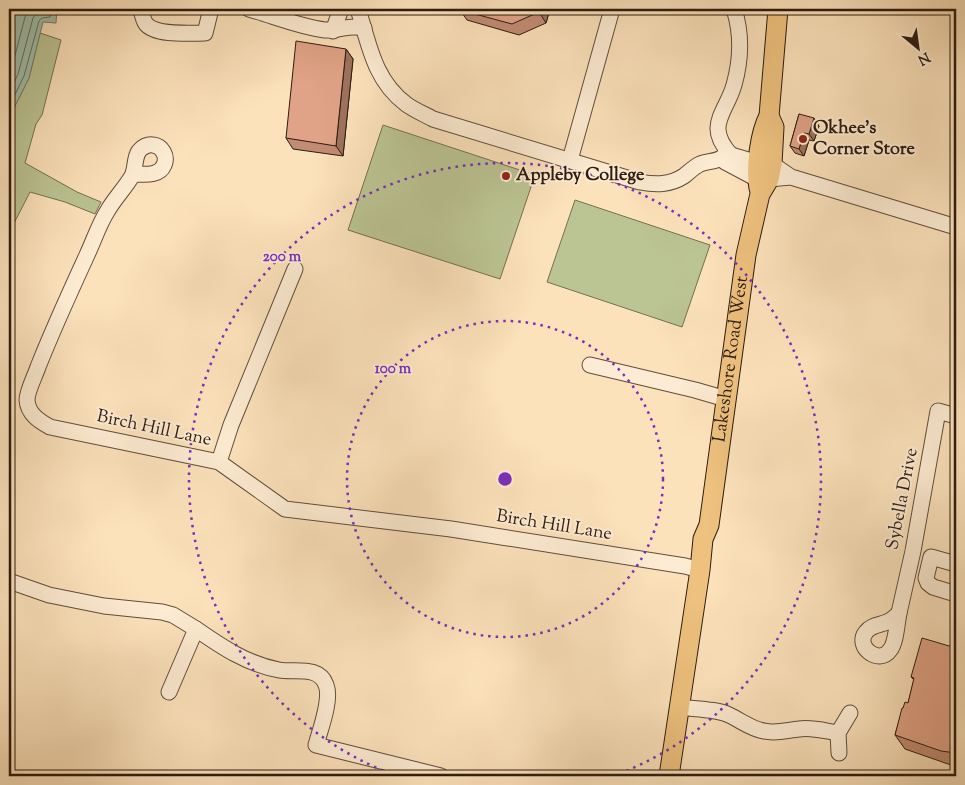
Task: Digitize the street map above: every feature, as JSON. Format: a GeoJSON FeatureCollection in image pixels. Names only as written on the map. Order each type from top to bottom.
{"type":"FeatureCollection","features":[{"type":"Feature","properties":{"kind":"main road","name":"Lakeshore Road West"},"geometry":{"type":"LineString","coordinates":[[669,776],[703,539],[709,525],[746,255],[763,176],[764,125],[769,116],[778,9]]}},
{"type":"Feature","properties":{"kind":"street"},"geometry":{"type":"LineString","coordinates":[[141,9],[145,22],[149,27],[156,30],[180,33],[205,33],[211,9]]}},
{"type":"Feature","properties":{"kind":"street"},"geometry":{"type":"LineString","coordinates":[[249,9],[315,28],[333,31],[351,26],[364,28]]}},
{"type":"Feature","properties":{"kind":"street"},"geometry":{"type":"LineString","coordinates":[[333,31],[341,9]]}},
{"type":"Feature","properties":{"kind":"street"},"geometry":{"type":"LineString","coordinates":[[358,9],[372,54],[382,78],[389,88],[407,104],[433,119],[652,184],[664,184],[679,178],[702,163],[716,161],[727,156]]}},
{"type":"Feature","properties":{"kind":"street"},"geometry":{"type":"LineString","coordinates":[[570,160],[612,9]]}},
{"type":"Feature","properties":{"kind":"street"},"geometry":{"type":"LineString","coordinates":[[734,9],[739,35],[738,64],[734,85],[722,109],[718,124],[718,131],[727,156],[763,176],[791,177],[956,227]]}},
{"type":"Feature","properties":{"kind":"street","name":"Birch Hill Lane"},"geometry":{"type":"LineString","coordinates":[[133,174],[107,211],[56,321],[27,399],[31,413],[38,421],[50,427],[219,462],[285,509],[451,529],[685,566],[700,570]]}},
{"type":"Feature","properties":{"kind":"street"},"geometry":{"type":"LineString","coordinates":[[219,462],[231,425],[295,269]]}},
{"type":"Feature","properties":{"kind":"street"},"geometry":{"type":"LineString","coordinates":[[590,365],[726,399]]}},
{"type":"Feature","properties":{"kind":"street","name":"Sybella Drive"},"geometry":{"type":"LineString","coordinates":[[899,613],[913,551],[938,411],[956,416]]}},
{"type":"Feature","properties":{"kind":"street"},"geometry":{"type":"LineString","coordinates":[[913,551],[956,564]]}},
{"type":"Feature","properties":{"kind":"street"},"geometry":{"type":"LineString","coordinates":[[931,557],[926,578],[928,583],[956,594]]}},
{"type":"Feature","properties":{"kind":"street"},"geometry":{"type":"LineString","coordinates":[[9,581],[49,594],[76,600],[173,615],[251,662],[285,671],[316,672],[326,685],[328,694],[316,745],[441,776]]}},
{"type":"Feature","properties":{"kind":"street"},"geometry":{"type":"LineString","coordinates":[[169,692],[196,629]]}},
{"type":"Feature","properties":{"kind":"street"},"geometry":{"type":"LineString","coordinates":[[680,707],[722,712],[746,725],[765,732],[810,728],[838,733]]}},
{"type":"Feature","properties":{"kind":"street"},"geometry":{"type":"LineString","coordinates":[[840,753],[838,733],[850,713]]}},
{"type":"Feature","properties":{"kind":"shaded area"},"geometry":{"type":"Polygon","coordinates":[[[40,33],[61,40],[42,115],[36,124],[25,163],[77,192],[101,202],[95,214],[65,202],[30,192],[9,233],[9,117],[29,78],[40,33]]]}},
{"type":"Feature","properties":{"kind":"shaded area"},"geometry":{"type":"Polygon","coordinates":[[[383,125],[535,175],[500,279],[348,230],[383,125]]]}},
{"type":"Feature","properties":{"kind":"shaded area"},"geometry":{"type":"Polygon","coordinates":[[[575,200],[710,245],[682,327],[547,282],[575,200]]]}},
{"type":"Feature","properties":{"kind":"water"},"geometry":{"type":"Polygon","coordinates":[[[9,9],[57,9],[56,23],[43,22],[29,78],[9,117],[9,9]]]}},
{"type":"Feature","properties":{"kind":"building"},"geometry":{"type":"Polygon","coordinates":[[[460,9],[540,9],[539,12],[512,24],[460,9]]]}},
{"type":"Feature","properties":{"kind":"building"},"geometry":{"type":"Polygon","coordinates":[[[296,41],[346,49],[336,146],[286,138],[296,41]]]}},
{"type":"Feature","properties":{"kind":"building"},"geometry":{"type":"Polygon","coordinates":[[[799,114],[814,118],[809,134],[804,133],[799,149],[790,146],[799,114]]]}},
{"type":"Feature","properties":{"kind":"building"},"geometry":{"type":"Polygon","coordinates":[[[922,638],[956,648],[956,753],[941,751],[895,735],[902,708],[905,702],[908,703],[914,678],[911,677],[922,638]]]}},
{"type":"Feature","properties":{"kind":"place","name":"Okhee's Corner Store"},"geometry":{"type":"Point","coordinates":[803,139]}},
{"type":"Feature","properties":{"kind":"place","name":"Appleby College"},"geometry":{"type":"Point","coordinates":[506,176]}}]}
